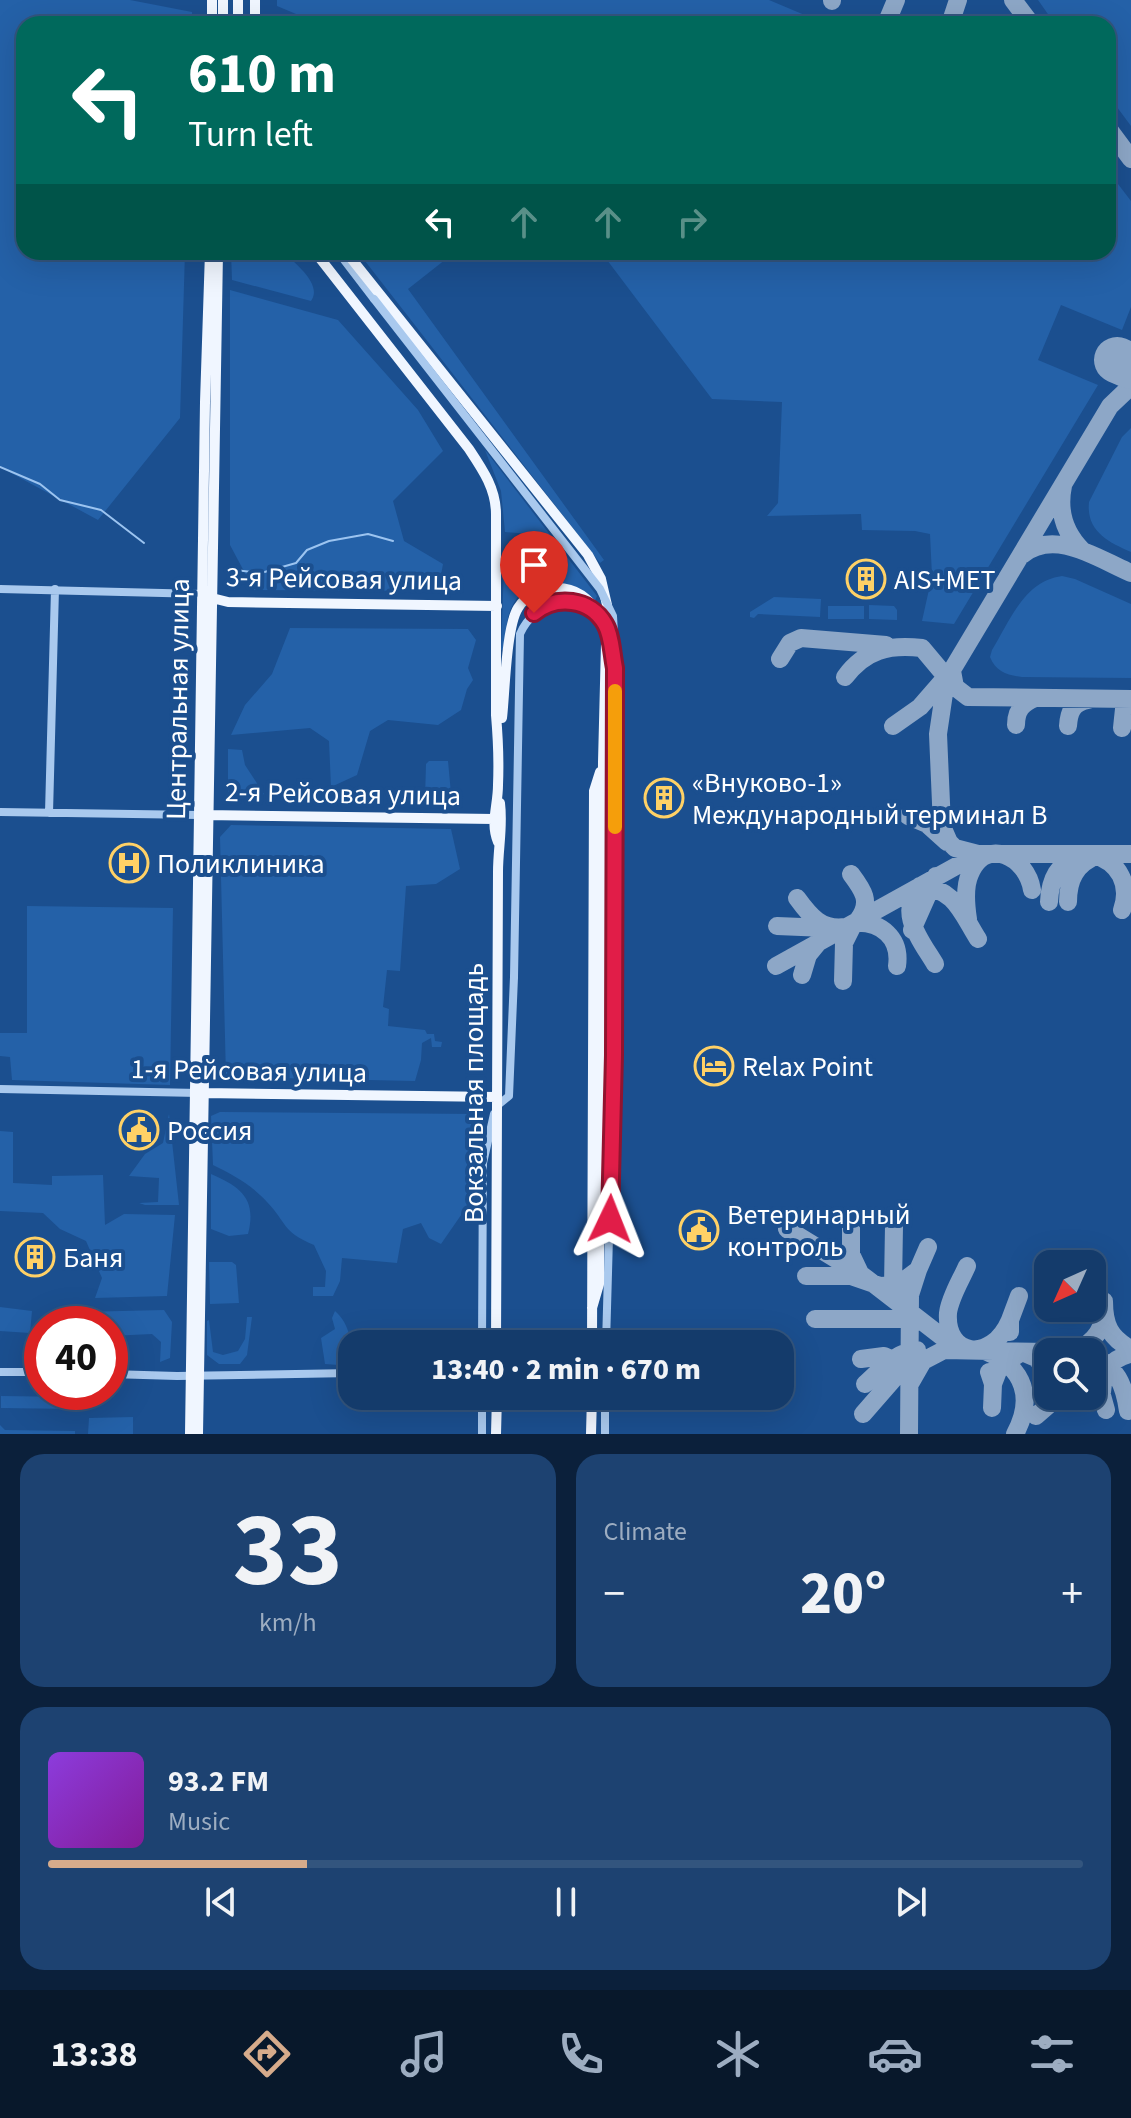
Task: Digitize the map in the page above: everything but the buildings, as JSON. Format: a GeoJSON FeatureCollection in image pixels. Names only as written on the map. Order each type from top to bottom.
{"type":"FeatureCollection","features":[{"type":"Feature","properties":{"kind":"main road","name":"Центральная улица"},"geometry":{"type":"LineString","coordinates":[[208,597],[210,260]]}},
{"type":"Feature","properties":{"kind":"main road","name":"Центральная улица"},"geometry":{"type":"LineString","coordinates":[[190,1434],[194,1376],[208,597],[218,260]]}},
{"type":"Feature","properties":{"kind":"main road","name":"Вокзальная площадь"},"geometry":{"type":"LineString","coordinates":[[321,260],[485,472],[496,507],[496,715],[499,743],[494,832],[498,842]]}},
{"type":"Feature","properties":{"kind":"main road"},"geometry":{"type":"LineString","coordinates":[[352,260],[588,555],[602,585],[607,605],[599,1284],[592,1308]]}},
{"type":"Feature","properties":{"kind":"main road"},"geometry":{"type":"LineString","coordinates":[[499,743],[513,617],[523,601],[532,594],[550,588],[581,593],[607,628]]}},
{"type":"Feature","properties":{"kind":"main road","name":"3-я Рейсовая улица"},"geometry":{"type":"LineString","coordinates":[[208,597],[228,602],[497,606]]}},
{"type":"Feature","properties":{"kind":"main road"},"geometry":{"type":"LineString","coordinates":[[592,1330],[594,791],[603,762]]}},
{"type":"Feature","properties":{"kind":"main road","name":"Вокзальная площадь"},"geometry":{"type":"LineString","coordinates":[[496,1330],[498,842],[502,829],[498,791]]}},
{"type":"Feature","properties":{"kind":"main road","name":"2-я Рейсовая улица"},"geometry":{"type":"LineString","coordinates":[[204,815],[494,819]]}},
{"type":"Feature","properties":{"kind":"main road"},"geometry":{"type":"LineString","coordinates":[[593,919],[603,930]]}},
{"type":"Feature","properties":{"kind":"main road"},"geometry":{"type":"LineString","coordinates":[[593,1081],[601,1093]]}},
{"type":"Feature","properties":{"kind":"main road","name":"1-я Рейсовая улица"},"geometry":{"type":"LineString","coordinates":[[199,1093],[498,1101]]}},
{"type":"Feature","properties":{"kind":"main road","name":"Центральная улица"},"geometry":{"type":"LineString","coordinates":[[194,1376],[198,1434]]}},
{"type":"Feature","properties":{"kind":"main road"},"geometry":{"type":"LineString","coordinates":[[496,1433],[497,1410]]}},
{"type":"Feature","properties":{"kind":"main road"},"geometry":{"type":"LineString","coordinates":[[591,1434],[592,1410]]}},
{"type":"Feature","properties":{"kind":"street"},"geometry":{"type":"LineString","coordinates":[[344,260],[606,597],[615,627],[614,1081],[606,1330]]}},
{"type":"Feature","properties":{"kind":"street","name":"3-я Рейсовая улица"},"geometry":{"type":"LineString","coordinates":[[0,589],[208,597]]}},
{"type":"Feature","properties":{"kind":"street"},"geometry":{"type":"LineString","coordinates":[[49,813],[55,589]]}},
{"type":"Feature","properties":{"kind":"street"},"geometry":{"type":"LineString","coordinates":[[482,1330],[483,1163],[498,1101],[509,1096],[520,634],[527,621],[542,607],[562,601],[580,604],[592,609],[605,625],[615,668]]}},
{"type":"Feature","properties":{"kind":"street","name":"2-я Рейсовая улица"},"geometry":{"type":"LineString","coordinates":[[0,812],[204,815]]}},
{"type":"Feature","properties":{"kind":"street","name":"1-я Рейсовая улица"},"geometry":{"type":"LineString","coordinates":[[0,1089],[199,1093]]}},
{"type":"Feature","properties":{"kind":"street"},"geometry":{"type":"LineString","coordinates":[[0,1372],[24,1372]]}},
{"type":"Feature","properties":{"kind":"street"},"geometry":{"type":"LineString","coordinates":[[128,1374],[338,1373]]}},
{"type":"Feature","properties":{"kind":"street"},"geometry":{"type":"LineString","coordinates":[[482,1410],[482,1434]]}},
{"type":"Feature","properties":{"kind":"street"},"geometry":{"type":"LineString","coordinates":[[604,1431],[605,1410]]}},
{"type":"Feature","properties":{"kind":"shaded area"},"geometry":{"type":"Polygon","coordinates":[[[0,0],[130,0],[192,12],[192,16],[16,16],[16,260],[185,260],[180,418],[98,520],[0,467],[0,0]]]}},
{"type":"Feature","properties":{"kind":"shaded area"},"geometry":{"type":"Polygon","coordinates":[[[277,0],[769,0],[807,16],[301,16],[277,6],[277,0]]]}},
{"type":"Feature","properties":{"kind":"shaded area"},"geometry":{"type":"Polygon","coordinates":[[[1038,0],[1131,0],[1131,126],[1116,106],[1116,16],[1049,16],[1038,0]]]}},
{"type":"Feature","properties":{"kind":"shaded area"},"geometry":{"type":"Polygon","coordinates":[[[1116,181],[1131,201],[1131,307],[1122,330],[1061,305],[1038,360],[1098,385],[954,624],[922,621],[932,576],[930,534],[862,530],[861,514],[767,516],[778,503],[782,402],[712,399],[607,260],[1116,260],[1116,181]]]}},
{"type":"Feature","properties":{"kind":"shaded area"},"geometry":{"type":"Polygon","coordinates":[[[231,260],[292,260],[311,281],[314,295],[311,301],[232,280],[231,260]]]}},
{"type":"Feature","properties":{"kind":"shaded area"},"geometry":{"type":"Polygon","coordinates":[[[364,260],[445,260],[408,289],[604,560],[600,563],[364,260]]]}},
{"type":"Feature","properties":{"kind":"shaded area"},"geometry":{"type":"Polygon","coordinates":[[[230,290],[338,320],[418,410],[443,451],[393,501],[404,541],[443,564],[438,591],[254,590],[230,545],[230,290]]]}},
{"type":"Feature","properties":{"kind":"shaded area"},"geometry":{"type":"Polygon","coordinates":[[[1131,428],[1131,552],[1100,534],[1091,521],[1089,502],[1122,437],[1131,428]]]}},
{"type":"Feature","properties":{"kind":"shaded area"},"geometry":{"type":"Polygon","coordinates":[[[485,450],[597,596],[595,601],[560,583],[548,582],[526,589],[510,611],[504,649],[501,650],[504,567],[531,567],[531,534],[505,532],[501,491],[485,450]]]}},
{"type":"Feature","properties":{"kind":"shaded area"},"geometry":{"type":"Polygon","coordinates":[[[1062,576],[1131,604],[1131,678],[1022,677],[1003,672],[992,662],[992,650],[1028,594],[1049,579],[1062,576]]]}},
{"type":"Feature","properties":{"kind":"shaded area"},"geometry":{"type":"Polygon","coordinates":[[[774,597],[821,599],[820,617],[758,614],[750,617],[750,612],[774,597]]]}},
{"type":"Feature","properties":{"kind":"shaded area"},"geometry":{"type":"Polygon","coordinates":[[[869,605],[894,606],[897,620],[869,619],[869,605]]]}},
{"type":"Feature","properties":{"kind":"shaded area"},"geometry":{"type":"Polygon","coordinates":[[[828,606],[864,606],[864,619],[828,619],[828,606]]]}},
{"type":"Feature","properties":{"kind":"shaded area"},"geometry":{"type":"Polygon","coordinates":[[[290,628],[468,629],[476,640],[468,668],[473,680],[461,710],[438,725],[388,720],[370,731],[357,775],[331,787],[329,741],[310,728],[231,735],[245,705],[272,674],[290,628]]]}},
{"type":"Feature","properties":{"kind":"shaded area"},"geometry":{"type":"Polygon","coordinates":[[[228,749],[242,750],[245,765],[264,794],[252,800],[242,789],[228,800],[228,749]]]}},
{"type":"Feature","properties":{"kind":"shaded area"},"geometry":{"type":"Polygon","coordinates":[[[429,761],[448,761],[452,804],[421,803],[425,799],[426,764],[429,761]]]}},
{"type":"Feature","properties":{"kind":"shaded area"},"geometry":{"type":"Polygon","coordinates":[[[231,825],[451,829],[460,869],[436,884],[406,886],[400,971],[387,970],[383,1007],[389,1009],[388,1026],[425,1030],[427,1034],[434,1034],[435,1041],[442,1042],[441,1047],[432,1047],[431,1038],[422,1043],[415,1081],[226,1077],[220,837],[231,825]]]}},
{"type":"Feature","properties":{"kind":"shaded area"},"geometry":{"type":"Polygon","coordinates":[[[27,906],[173,908],[170,1085],[12,1080],[10,1057],[0,1056],[0,1033],[27,1033],[27,906]]]}},
{"type":"Feature","properties":{"kind":"shaded area"},"geometry":{"type":"Polygon","coordinates":[[[220,1112],[478,1114],[477,1192],[441,1244],[429,1238],[421,1223],[403,1229],[397,1263],[342,1258],[340,1281],[333,1296],[313,1296],[313,1287],[325,1287],[326,1271],[314,1245],[290,1231],[255,1191],[213,1165],[211,1116],[220,1112]]]}},
{"type":"Feature","properties":{"kind":"shaded area"},"geometry":{"type":"Polygon","coordinates":[[[169,1114],[179,1205],[145,1205],[139,1203],[158,1202],[159,1178],[129,1176],[145,1154],[163,1143],[169,1114]]]}},
{"type":"Feature","properties":{"kind":"shaded area"},"geometry":{"type":"Polygon","coordinates":[[[0,1131],[13,1132],[13,1183],[52,1185],[52,1176],[103,1175],[105,1225],[124,1214],[175,1215],[167,1296],[95,1298],[102,1278],[86,1241],[60,1229],[43,1213],[0,1211],[0,1131]]]}},
{"type":"Feature","properties":{"kind":"shaded area"},"geometry":{"type":"Polygon","coordinates":[[[211,1174],[231,1184],[244,1196],[250,1212],[248,1234],[229,1236],[211,1229],[211,1174]]]}},
{"type":"Feature","properties":{"kind":"shaded area"},"geometry":{"type":"Polygon","coordinates":[[[209,1262],[232,1262],[236,1265],[239,1303],[210,1304],[209,1262]]]}},
{"type":"Feature","properties":{"kind":"shaded area"},"geometry":{"type":"Polygon","coordinates":[[[0,1307],[24,1310],[24,1333],[0,1331],[0,1307]]]}},
{"type":"Feature","properties":{"kind":"shaded area"},"geometry":{"type":"Polygon","coordinates":[[[164,1310],[172,1322],[170,1358],[160,1362],[161,1342],[152,1334],[128,1335],[128,1311],[164,1310]]]}},
{"type":"Feature","properties":{"kind":"shaded area"},"geometry":{"type":"Polygon","coordinates":[[[335,1311],[347,1330],[338,1330],[338,1365],[325,1364],[321,1338],[335,1329],[332,1318],[335,1311]]]}},
{"type":"Feature","properties":{"kind":"shaded area"},"geometry":{"type":"Polygon","coordinates":[[[247,1317],[252,1317],[247,1355],[240,1364],[219,1364],[207,1355],[207,1321],[213,1352],[223,1355],[238,1351],[245,1339],[247,1317]]]}},
{"type":"Feature","properties":{"kind":"shaded area"},"geometry":{"type":"Polygon","coordinates":[[[1,1396],[24,1396],[24,1408],[1,1408],[1,1396]]]}},
{"type":"Feature","properties":{"kind":"shaded area"},"geometry":{"type":"Polygon","coordinates":[[[133,1417],[133,1434],[88,1434],[89,1418],[133,1417]]]}},
{"type":"Feature","properties":{"kind":"shaded area"},"geometry":{"type":"Polygon","coordinates":[[[0,1425],[5,1430],[75,1431],[75,1434],[0,1434],[0,1425]]]}},
{"type":"Feature","properties":{"kind":"waterway"},"geometry":{"type":"LineString","coordinates":[[0,467],[40,484],[60,500],[101,510],[144,543]]}},
{"type":"Feature","properties":{"kind":"waterway"},"geometry":{"type":"LineString","coordinates":[[227,569],[261,573],[296,563],[307,550],[329,541],[368,534],[393,541]]}},
{"type":"Feature","properties":{"kind":"taxiway"},"geometry":{"type":"LineString","coordinates":[[889,16],[896,0]]}},
{"type":"Feature","properties":{"kind":"taxiway"},"geometry":{"type":"LineString","coordinates":[[953,16],[958,0]]}},
{"type":"Feature","properties":{"kind":"taxiway"},"geometry":{"type":"LineString","coordinates":[[1013,0],[1025,16]]}},
{"type":"Feature","properties":{"kind":"taxiway"},"geometry":{"type":"LineString","coordinates":[[1116,139],[1131,159]]}},
{"type":"Feature","properties":{"kind":"taxiway"},"geometry":{"type":"LineString","coordinates":[[1131,386],[1110,406],[946,680],[938,734],[942,826],[955,848],[978,854],[1131,854]]}},
{"type":"Feature","properties":{"kind":"taxiway"},"geometry":{"type":"LineString","coordinates":[[1063,486],[1061,504],[1064,520],[1082,550]]}},
{"type":"Feature","properties":{"kind":"taxiway"},"geometry":{"type":"LineString","coordinates":[[1022,555],[1035,547],[1062,545],[1091,554],[1131,573]]}},
{"type":"Feature","properties":{"kind":"taxiway"},"geometry":{"type":"LineString","coordinates":[[780,659],[790,643],[801,638],[886,645]]}},
{"type":"Feature","properties":{"kind":"taxiway"},"geometry":{"type":"LineString","coordinates":[[845,677],[869,655],[888,648],[910,647],[922,648],[953,685]]}},
{"type":"Feature","properties":{"kind":"taxiway"},"geometry":{"type":"LineString","coordinates":[[952,671],[955,687],[968,697],[1131,699]]}},
{"type":"Feature","properties":{"kind":"taxiway"},"geometry":{"type":"LineString","coordinates":[[893,726],[920,707],[947,676]]}},
{"type":"Feature","properties":{"kind":"taxiway"},"geometry":{"type":"LineString","coordinates":[[1016,725],[1021,708],[1035,698]]}},
{"type":"Feature","properties":{"kind":"taxiway"},"geometry":{"type":"LineString","coordinates":[[1068,726],[1073,708],[1088,700]]}},
{"type":"Feature","properties":{"kind":"taxiway"},"geometry":{"type":"LineString","coordinates":[[1122,728],[1124,709],[1131,702]]}},
{"type":"Feature","properties":{"kind":"taxiway"},"geometry":{"type":"LineString","coordinates":[[908,816],[927,824],[947,842]]}},
{"type":"Feature","properties":{"kind":"taxiway"},"geometry":{"type":"LineString","coordinates":[[776,966],[978,854]]}},
{"type":"Feature","properties":{"kind":"taxiway"},"geometry":{"type":"LineString","coordinates":[[1049,902],[1056,873],[1079,854]]}},
{"type":"Feature","properties":{"kind":"taxiway"},"geometry":{"type":"LineString","coordinates":[[968,919],[968,879],[977,862],[986,856],[1005,855],[1014,860],[1029,878],[1032,890]]}},
{"type":"Feature","properties":{"kind":"taxiway"},"geometry":{"type":"LineString","coordinates":[[1094,855],[1110,863],[1121,876],[1125,892],[1122,910]]}},
{"type":"Feature","properties":{"kind":"taxiway"},"geometry":{"type":"LineString","coordinates":[[1068,902],[1075,873],[1098,855]]}},
{"type":"Feature","properties":{"kind":"taxiway"},"geometry":{"type":"LineString","coordinates":[[851,874],[865,902],[858,920]]}},
{"type":"Feature","properties":{"kind":"taxiway"},"geometry":{"type":"LineString","coordinates":[[912,930],[936,876]]}},
{"type":"Feature","properties":{"kind":"taxiway"},"geometry":{"type":"LineString","coordinates":[[935,964],[913,926],[911,916],[913,896],[920,886],[949,897],[978,939]]}},
{"type":"Feature","properties":{"kind":"taxiway"},"geometry":{"type":"LineString","coordinates":[[797,898],[823,924],[846,927]]}},
{"type":"Feature","properties":{"kind":"taxiway"},"geometry":{"type":"LineString","coordinates":[[843,981],[844,943],[854,923],[873,925],[887,933],[896,947],[897,966]]}},
{"type":"Feature","properties":{"kind":"taxiway"},"geometry":{"type":"LineString","coordinates":[[777,926],[826,928]]}},
{"type":"Feature","properties":{"kind":"taxiway"},"geometry":{"type":"LineString","coordinates":[[802,975],[808,955],[817,944]]}},
{"type":"Feature","properties":{"kind":"taxiway"},"geometry":{"type":"LineString","coordinates":[[851,1223],[851,1254],[860,1273]]}},
{"type":"Feature","properties":{"kind":"taxiway"},"geometry":{"type":"LineString","coordinates":[[894,1226],[893,1286],[896,1297]]}},
{"type":"Feature","properties":{"kind":"taxiway"},"geometry":{"type":"LineString","coordinates":[[787,1229],[862,1275],[959,1350]]}},
{"type":"Feature","properties":{"kind":"taxiway"},"geometry":{"type":"LineString","coordinates":[[806,1276],[851,1276],[880,1286],[898,1285],[918,1270],[928,1247]]}},
{"type":"Feature","properties":{"kind":"taxiway"},"geometry":{"type":"LineString","coordinates":[[967,1266],[948,1313],[954,1338],[961,1346],[981,1348],[992,1344],[1010,1320]]}},
{"type":"Feature","properties":{"kind":"taxiway"},"geometry":{"type":"LineString","coordinates":[[909,1434],[910,1295],[918,1270]]}},
{"type":"Feature","properties":{"kind":"taxiway"},"geometry":{"type":"LineString","coordinates":[[1010,1332],[1010,1320],[1019,1296]]}},
{"type":"Feature","properties":{"kind":"taxiway"},"geometry":{"type":"LineString","coordinates":[[815,1319],[905,1319],[921,1322]]}},
{"type":"Feature","properties":{"kind":"taxiway"},"geometry":{"type":"LineString","coordinates":[[1106,1320],[1118,1340],[1131,1349]]}},
{"type":"Feature","properties":{"kind":"taxiway"},"geometry":{"type":"LineString","coordinates":[[1094,1338],[1102,1322]]}},
{"type":"Feature","properties":{"kind":"taxiway"},"geometry":{"type":"LineString","coordinates":[[865,1384],[895,1358],[917,1350]]}},
{"type":"Feature","properties":{"kind":"taxiway"},"geometry":{"type":"LineString","coordinates":[[911,1382],[923,1361],[944,1350],[1034,1352]]}},
{"type":"Feature","properties":{"kind":"taxiway"},"geometry":{"type":"LineString","coordinates":[[987,1352],[1010,1367],[1022,1386],[1024,1409],[1015,1434]]}},
{"type":"Feature","properties":{"kind":"taxiway"},"geometry":{"type":"LineString","coordinates":[[993,1384],[1000,1366],[1022,1352],[1034,1357]]}},
{"type":"Feature","properties":{"kind":"taxiway"},"geometry":{"type":"LineString","coordinates":[[863,1414],[897,1375],[907,1354]]}},
{"type":"Feature","properties":{"kind":"taxiway"},"geometry":{"type":"LineString","coordinates":[[1106,1374],[1117,1359],[1130,1354]]}},
{"type":"Feature","properties":{"kind":"taxiway"},"geometry":{"type":"LineString","coordinates":[[861,1359],[884,1356],[897,1362]]}},
{"type":"Feature","properties":{"kind":"taxiway"},"geometry":{"type":"LineString","coordinates":[[1106,1364],[1118,1378],[1128,1411]]}},
{"type":"Feature","properties":{"kind":"taxiway"},"geometry":{"type":"LineString","coordinates":[[989,1372],[993,1384],[992,1408]]}},
{"type":"Feature","properties":{"kind":"taxiway"},"geometry":{"type":"LineString","coordinates":[[1036,1416],[1043,1410]]}},
{"type":"Feature","properties":{"kind":"runway"},"geometry":{"type":"LineString","coordinates":[[1117,360],[1131,366]]}},
{"type":"Feature","properties":{"kind":"slow traffic"},"geometry":{"type":"LineString","coordinates":[[615,691],[615,827]]}},
{"type":"Feature","properties":{"kind":"place","name":"AIS+MET"},"geometry":{"type":"Point","coordinates":[866,579]}},
{"type":"Feature","properties":{"kind":"place","name":"«Внуково-1» Международный терминал B"},"geometry":{"type":"Point","coordinates":[664,798]}},
{"type":"Feature","properties":{"kind":"place","name":"Поликлиника"},"geometry":{"type":"Point","coordinates":[129,863]}},
{"type":"Feature","properties":{"kind":"place","name":"Relax Point"},"geometry":{"type":"Point","coordinates":[714,1066]}},
{"type":"Feature","properties":{"kind":"place","name":"Россия"},"geometry":{"type":"Point","coordinates":[139,1130]}},
{"type":"Feature","properties":{"kind":"place","name":"Ветеринарный контроль"},"geometry":{"type":"Point","coordinates":[699,1230]}},
{"type":"Feature","properties":{"kind":"place","name":"Баня"},"geometry":{"type":"Point","coordinates":[35,1257]}},
{"type":"Feature","properties":{"kind":"route"},"geometry":{"type":"LineString","coordinates":[[534,613],[562,601],[592,609],[605,625],[615,668],[614,1055],[610,1219]]}}]}
